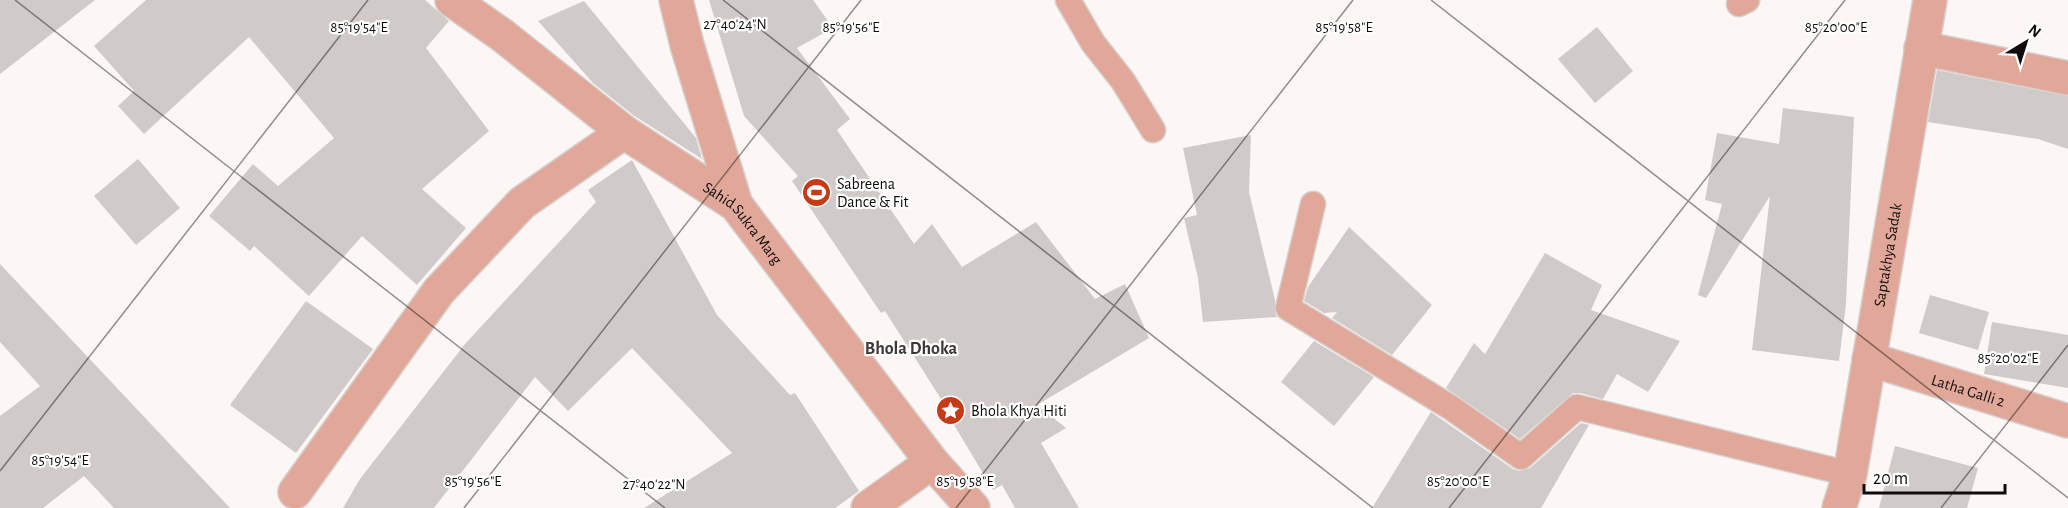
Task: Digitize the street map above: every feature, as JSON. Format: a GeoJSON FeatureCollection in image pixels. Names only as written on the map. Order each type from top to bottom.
{"type":"FeatureCollection","features":[{"type":"Feature","properties":{"kind":"street","name":"Sahid Sukra Marg"},"geometry":{"type":"LineString","coordinates":[[452,0],[502,35],[624,132],[736,205],[932,462],[973,508]]}},
{"type":"Feature","properties":{"kind":"street"},"geometry":{"type":"LineString","coordinates":[[676,0],[687,45],[736,205]]}},
{"type":"Feature","properties":{"kind":"street","name":"Saptakhya Sadak"},"geometry":{"type":"LineString","coordinates":[[1839,508],[1850,474],[1930,0]]}},
{"type":"Feature","properties":{"kind":"street"},"geometry":{"type":"LineString","coordinates":[[1922,48],[2068,78]]}},
{"type":"Feature","properties":{"kind":"street"},"geometry":{"type":"LineString","coordinates":[[295,492],[439,291],[522,203],[624,132]]}},
{"type":"Feature","properties":{"kind":"street","name":"Latha Galli 2"},"geometry":{"type":"LineString","coordinates":[[1869,359],[2068,422]]}},
{"type":"Feature","properties":{"kind":"street"},"geometry":{"type":"LineString","coordinates":[[868,508],[932,462]]}},
{"type":"Feature","properties":{"kind":"lane"},"geometry":{"type":"LineString","coordinates":[[1068,0],[1093,43],[1123,81],[1153,130]]}},
{"type":"Feature","properties":{"kind":"lane"},"geometry":{"type":"LineString","coordinates":[[1313,204],[1288,308],[1450,407],[1521,457],[1577,407],[1850,474]]}},
{"type":"Feature","properties":{"kind":"building"},"geometry":{"type":"Polygon","coordinates":[[[0,0],[95,0],[0,74],[0,0]]]}},
{"type":"Feature","properties":{"kind":"building"},"geometry":{"type":"Polygon","coordinates":[[[146,0],[425,0],[449,21],[426,48],[489,131],[422,189],[466,228],[417,285],[362,236],[309,296],[254,246],[250,251],[209,216],[253,164],[278,186],[334,138],[249,37],[144,134],[118,106],[134,91],[94,46],[146,0]]]}},
{"type":"Feature","properties":{"kind":"building"},"geometry":{"type":"Polygon","coordinates":[[[709,0],[813,0],[833,28],[797,48],[850,119],[837,130],[914,244],[932,224],[962,267],[1036,222],[1095,299],[1125,284],[1149,338],[1037,405],[1066,428],[1041,443],[1079,508],[1015,508],[1002,485],[993,490],[941,403],[943,402],[885,311],[881,313],[792,181],[798,176],[744,116],[709,0]]]}},
{"type":"Feature","properties":{"kind":"building"},"geometry":{"type":"Polygon","coordinates":[[[584,1],[696,138],[702,159],[633,115],[593,83],[538,21],[584,1]]]}},
{"type":"Feature","properties":{"kind":"building"},"geometry":{"type":"Polygon","coordinates":[[[1597,27],[1633,71],[1595,103],[1558,59],[1597,27]]]}},
{"type":"Feature","properties":{"kind":"building"},"geometry":{"type":"Polygon","coordinates":[[[1937,70],[2068,96],[2068,149],[2038,139],[1928,122],[1937,70]]]}},
{"type":"Feature","properties":{"kind":"building"},"geometry":{"type":"Polygon","coordinates":[[[1783,108],[1854,117],[1846,304],[1839,361],[1752,350],[1770,196],[1706,298],[1698,295],[1722,204],[1705,200],[1717,133],[1779,144],[1783,108]]]}},
{"type":"Feature","properties":{"kind":"building"},"geometry":{"type":"Polygon","coordinates":[[[1251,135],[1249,192],[1277,317],[1203,322],[1198,278],[1184,218],[1197,215],[1183,148],[1251,135]]]}},
{"type":"Feature","properties":{"kind":"building"},"geometry":{"type":"Polygon","coordinates":[[[138,159],[180,208],[136,245],[94,196],[138,159]]]}},
{"type":"Feature","properties":{"kind":"building"},"geometry":{"type":"Polygon","coordinates":[[[632,160],[717,315],[790,395],[795,393],[859,491],[835,508],[644,508],[732,453],[632,348],[568,411],[535,377],[434,508],[343,508],[360,479],[465,344],[596,202],[588,190],[632,160]]]}},
{"type":"Feature","properties":{"kind":"building"},"geometry":{"type":"Polygon","coordinates":[[[1349,227],[1432,305],[1392,355],[1332,318],[1337,312],[1324,313],[1304,301],[1308,287],[1349,227]]]}},
{"type":"Feature","properties":{"kind":"building"},"geometry":{"type":"Polygon","coordinates":[[[1545,253],[1602,285],[1591,310],[1680,341],[1648,392],[1617,374],[1603,399],[1573,393],[1520,439],[1446,388],[1474,343],[1485,354],[1545,253]]]}},
{"type":"Feature","properties":{"kind":"building"},"geometry":{"type":"Polygon","coordinates":[[[0,264],[230,508],[114,508],[84,476],[43,508],[0,508],[0,416],[40,386],[0,342],[0,264]]]}},
{"type":"Feature","properties":{"kind":"building"},"geometry":{"type":"Polygon","coordinates":[[[1930,295],[1989,312],[1978,350],[1919,333],[1930,295]]]}},
{"type":"Feature","properties":{"kind":"building"},"geometry":{"type":"Polygon","coordinates":[[[306,301],[373,349],[296,453],[230,405],[306,301]]]}},
{"type":"Feature","properties":{"kind":"building"},"geometry":{"type":"Polygon","coordinates":[[[1992,322],[2068,335],[2068,388],[1984,374],[1992,322]]]}},
{"type":"Feature","properties":{"kind":"building"},"geometry":{"type":"Polygon","coordinates":[[[1314,341],[1374,377],[1334,426],[1281,382],[1314,341]]]}},
{"type":"Feature","properties":{"kind":"building"},"geometry":{"type":"Polygon","coordinates":[[[1431,412],[1519,471],[1530,468],[1581,423],[1589,425],[1541,508],[1372,508],[1431,412]]]}},
{"type":"Feature","properties":{"kind":"building"},"geometry":{"type":"Polygon","coordinates":[[[1895,446],[1978,468],[1967,508],[1879,508],[1895,446]]]}},
{"type":"Feature","properties":{"kind":"place","name":"Sabreena Dance & Fit"},"geometry":{"type":"Point","coordinates":[816,192]}},
{"type":"Feature","properties":{"kind":"place","name":"Bhola Khya Hiti"},"geometry":{"type":"Point","coordinates":[950,410]}},
{"type":"Feature","properties":{"kind":"district","name":"Bhola Dhoka"},"geometry":{"type":"Point","coordinates":[911,348]}}]}
